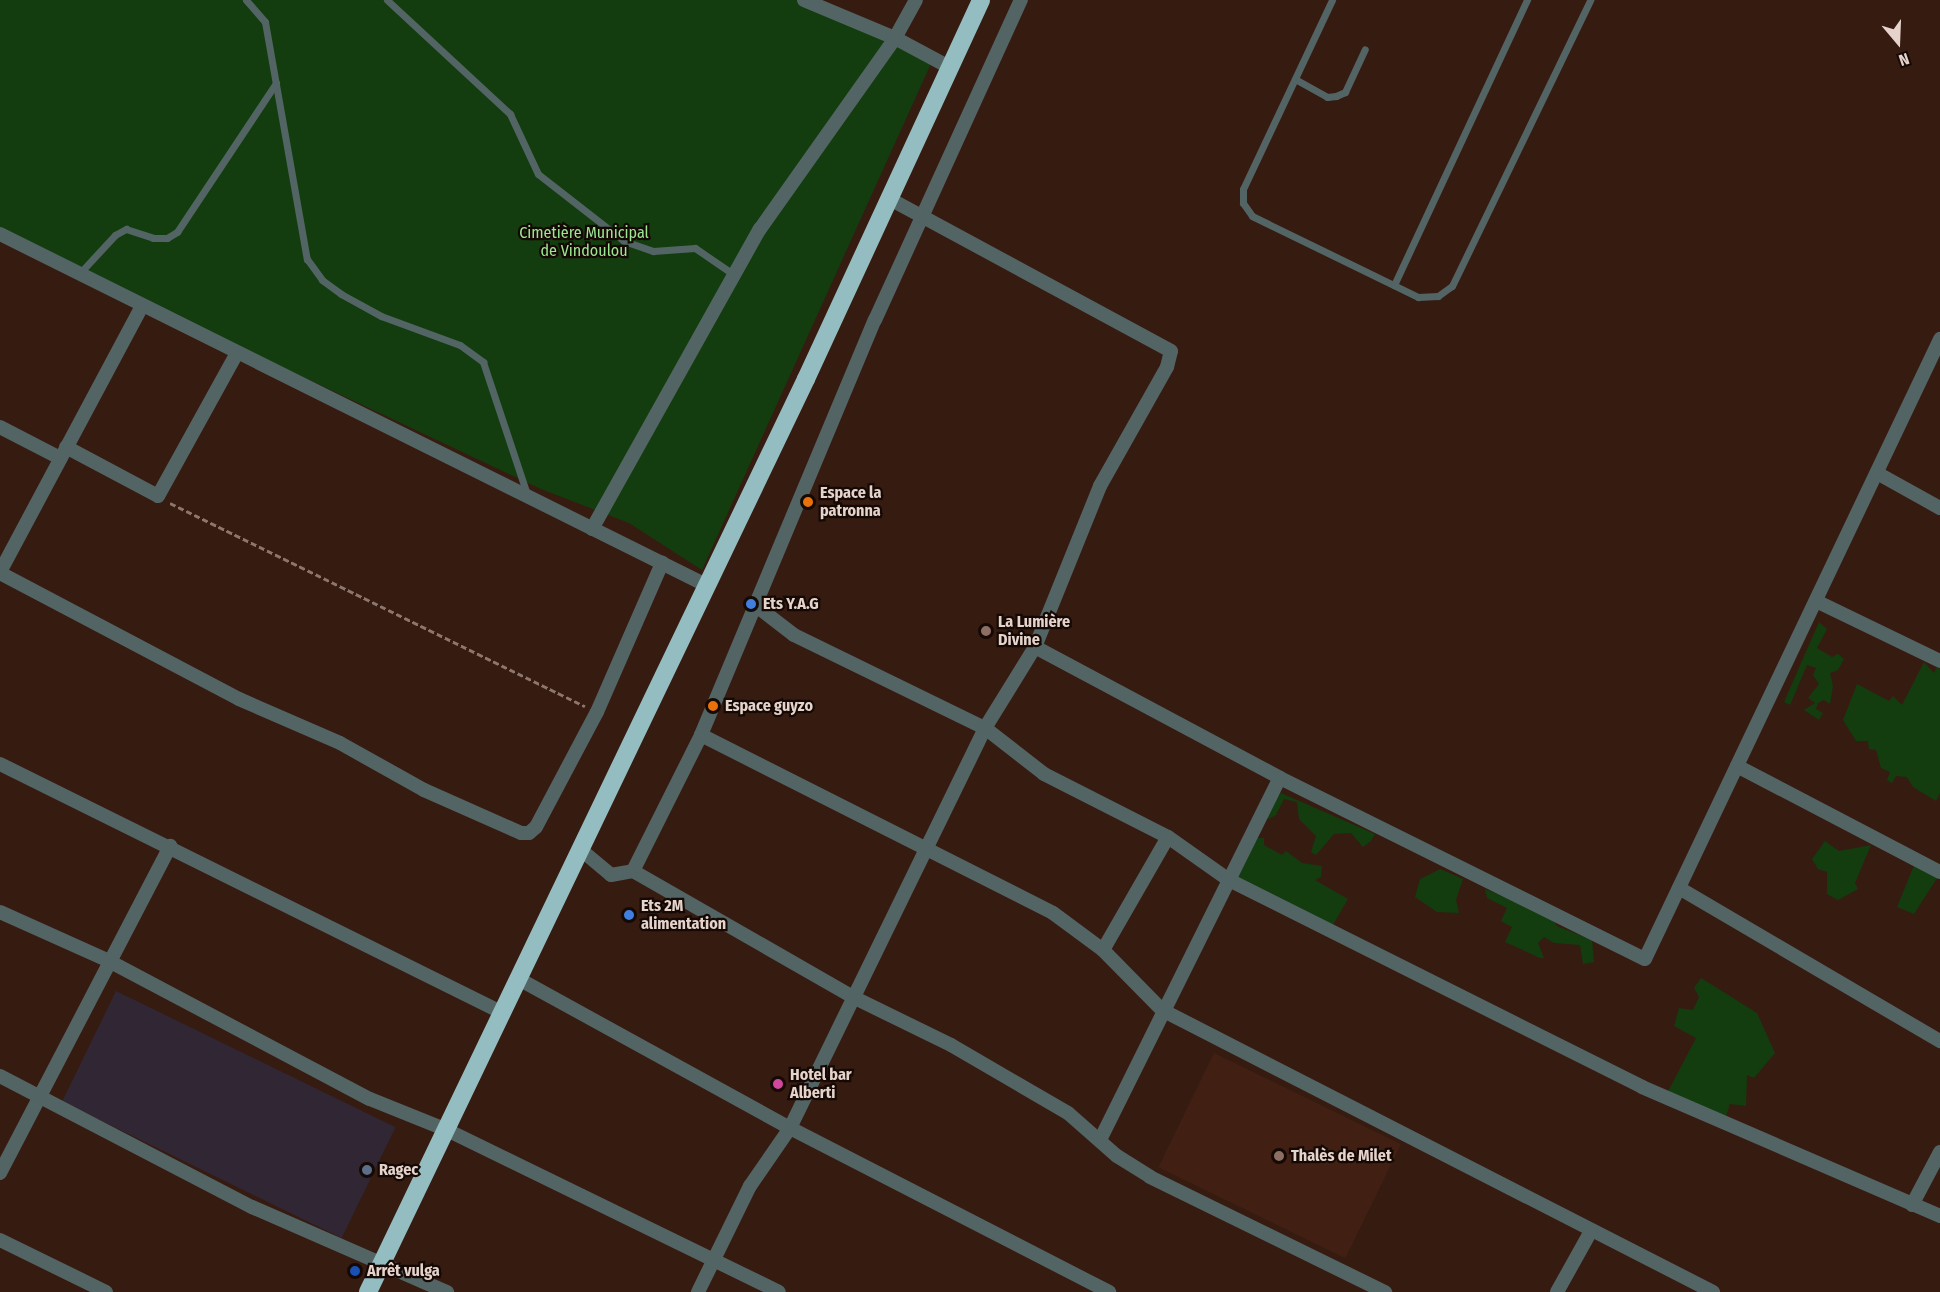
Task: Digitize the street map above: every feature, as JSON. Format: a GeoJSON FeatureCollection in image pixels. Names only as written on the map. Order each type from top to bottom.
{"type":"FeatureCollection","features":[{"type":"Feature","properties":{"kind":"highway"},"geometry":{"type":"LineString","coordinates":[[368,1292],[706,585],[981,0]]}},
{"type":"Feature","properties":{"kind":"street"},"geometry":{"type":"LineString","coordinates":[[804,0],[895,38],[951,68]]}},
{"type":"Feature","properties":{"kind":"street"},"geometry":{"type":"LineString","coordinates":[[592,529],[760,229],[895,38],[916,0]]}},
{"type":"Feature","properties":{"kind":"street"},"geometry":{"type":"LineString","coordinates":[[633,871],[701,735],[875,320],[926,216],[1021,0]]}},
{"type":"Feature","properties":{"kind":"street"},"geometry":{"type":"LineString","coordinates":[[698,1292],[750,1186],[790,1128],[855,998],[924,848],[985,728],[1035,646],[1100,486],[1167,367],[1171,351],[926,216],[888,198]]}},
{"type":"Feature","properties":{"kind":"street"},"geometry":{"type":"LineString","coordinates":[[0,234],[706,585]]}},
{"type":"Feature","properties":{"kind":"street"},"geometry":{"type":"LineString","coordinates":[[142,306],[0,572],[239,699],[340,743],[424,790],[521,834],[536,827],[597,712],[662,563]]}},
{"type":"Feature","properties":{"kind":"street"},"geometry":{"type":"LineString","coordinates":[[1035,646],[1280,778],[1645,959],[1876,472],[1936,356],[1940,339]]}},
{"type":"Feature","properties":{"kind":"street"},"geometry":{"type":"LineString","coordinates":[[0,427],[63,452],[158,496],[237,353]]}},
{"type":"Feature","properties":{"kind":"street"},"geometry":{"type":"LineString","coordinates":[[1876,472],[1940,508]]}},
{"type":"Feature","properties":{"kind":"street"},"geometry":{"type":"LineString","coordinates":[[1816,601],[1940,662]]}},
{"type":"Feature","properties":{"kind":"street"},"geometry":{"type":"LineString","coordinates":[[755,605],[794,635],[985,728],[1044,774],[1168,837],[1229,880],[1642,1087],[1940,1216]]}},
{"type":"Feature","properties":{"kind":"street"},"geometry":{"type":"LineString","coordinates":[[701,735],[1053,913],[1103,950],[1162,1010],[1713,1292]]}},
{"type":"Feature","properties":{"kind":"street"},"geometry":{"type":"LineString","coordinates":[[0,764],[170,846],[501,1012]]}},
{"type":"Feature","properties":{"kind":"street"},"geometry":{"type":"LineString","coordinates":[[1737,766],[1940,872]]}},
{"type":"Feature","properties":{"kind":"street"},"geometry":{"type":"LineString","coordinates":[[1100,1140],[1162,1010],[1280,778]]}},
{"type":"Feature","properties":{"kind":"street"},"geometry":{"type":"LineString","coordinates":[[1103,950],[1168,837]]}},
{"type":"Feature","properties":{"kind":"street"},"geometry":{"type":"LineString","coordinates":[[0,1173],[43,1095],[107,960],[170,846]]}},
{"type":"Feature","properties":{"kind":"street"},"geometry":{"type":"LineString","coordinates":[[580,849],[611,875],[633,871],[855,998],[951,1045],[1068,1113],[1149,1177],[1385,1292]]}},
{"type":"Feature","properties":{"kind":"street"},"geometry":{"type":"LineString","coordinates":[[1679,888],[1940,1041]]}},
{"type":"Feature","properties":{"kind":"street"},"geometry":{"type":"LineString","coordinates":[[0,912],[107,960],[370,1099],[447,1130],[779,1292]]}},
{"type":"Feature","properties":{"kind":"street"},"geometry":{"type":"LineString","coordinates":[[517,978],[790,1128],[1109,1292]]}},
{"type":"Feature","properties":{"kind":"street"},"geometry":{"type":"LineString","coordinates":[[0,1076],[43,1095],[252,1207],[447,1292]]}},
{"type":"Feature","properties":{"kind":"street"},"geometry":{"type":"LineString","coordinates":[[1912,1205],[1940,1152]]}},
{"type":"Feature","properties":{"kind":"street"},"geometry":{"type":"LineString","coordinates":[[1557,1292],[1591,1231]]}},
{"type":"Feature","properties":{"kind":"street"},"geometry":{"type":"LineString","coordinates":[[0,1240],[106,1292]]}},
{"type":"Feature","properties":{"kind":"lane"},"geometry":{"type":"LineString","coordinates":[[246,0],[265,22],[307,259],[322,280],[341,294],[381,316],[460,345],[483,362],[528,497]]}},
{"type":"Feature","properties":{"kind":"lane"},"geometry":{"type":"LineString","coordinates":[[387,0],[510,114],[538,174],[624,241],[654,251],[695,248],[733,274]]}},
{"type":"Feature","properties":{"kind":"lane"},"geometry":{"type":"LineString","coordinates":[[1332,0],[1243,189],[1243,203],[1252,216],[1418,297],[1438,296],[1452,286],[1590,0]]}},
{"type":"Feature","properties":{"kind":"lane"},"geometry":{"type":"LineString","coordinates":[[1394,285],[1527,0]]}},
{"type":"Feature","properties":{"kind":"lane"},"geometry":{"type":"LineString","coordinates":[[1295,79],[1327,97],[1336,96],[1345,92],[1365,49]]}},
{"type":"Feature","properties":{"kind":"lane"},"geometry":{"type":"LineString","coordinates":[[79,274],[115,235],[126,229],[153,238],[167,238],[177,232],[276,83]]}},
{"type":"Feature","properties":{"kind":"path"},"geometry":{"type":"LineString","coordinates":[[158,496],[597,712]]}},
{"type":"Feature","properties":{"kind":"shaded area"},"geometry":{"type":"Polygon","coordinates":[[[116,991],[396,1127],[342,1238],[62,1102],[116,991]]]}},
{"type":"Feature","properties":{"kind":"shaded area","name":"Thalès de Milet"},"geometry":{"type":"Polygon","coordinates":[[[1214,1053],[1401,1144],[1345,1258],[1158,1167],[1214,1053]]]}},
{"type":"Feature","properties":{"kind":"green space","name":"Cimetière Municipal de Vindoulou"},"geometry":{"type":"Polygon","coordinates":[[[0,0],[803,0],[933,59],[702,570],[629,523],[541,489],[0,234],[0,0]]]}},
{"type":"Feature","properties":{"kind":"green space"},"geometry":{"type":"Polygon","coordinates":[[[1819,622],[1827,629],[1817,648],[1832,657],[1838,654],[1844,659],[1838,670],[1830,673],[1833,686],[1830,704],[1824,700],[1818,703],[1816,709],[1823,713],[1819,720],[1804,710],[1815,703],[1808,698],[1819,684],[1813,675],[1816,668],[1807,665],[1790,705],[1784,702],[1819,622]]]}},
{"type":"Feature","properties":{"kind":"green space"},"geometry":{"type":"Polygon","coordinates":[[[1924,662],[1934,673],[1937,667],[1940,669],[1940,793],[1936,801],[1913,787],[1907,777],[1896,776],[1892,783],[1887,780],[1890,772],[1881,768],[1876,750],[1869,749],[1868,741],[1856,741],[1843,720],[1857,684],[1889,701],[1893,696],[1902,705],[1924,662]]]}},
{"type":"Feature","properties":{"kind":"green space"},"geometry":{"type":"Polygon","coordinates":[[[1281,793],[1375,834],[1371,841],[1363,847],[1351,833],[1334,834],[1316,855],[1311,852],[1316,836],[1299,819],[1297,802],[1284,799],[1276,815],[1269,819],[1264,814],[1281,793]]]}},
{"type":"Feature","properties":{"kind":"green space"},"geometry":{"type":"Polygon","coordinates":[[[1254,838],[1264,838],[1264,845],[1282,855],[1286,851],[1302,863],[1322,866],[1321,877],[1315,880],[1348,899],[1330,930],[1235,876],[1245,864],[1254,838]]]}},
{"type":"Feature","properties":{"kind":"green space"},"geometry":{"type":"Polygon","coordinates":[[[1825,841],[1839,851],[1871,845],[1855,883],[1858,889],[1838,900],[1827,894],[1827,872],[1818,869],[1812,859],[1825,841]]]}},
{"type":"Feature","properties":{"kind":"green space"},"geometry":{"type":"Polygon","coordinates":[[[1915,863],[1939,875],[1914,914],[1897,907],[1915,863]]]}},
{"type":"Feature","properties":{"kind":"green space"},"geometry":{"type":"Polygon","coordinates":[[[1440,869],[1463,879],[1456,900],[1459,913],[1437,912],[1415,897],[1420,879],[1440,869]]]}},
{"type":"Feature","properties":{"kind":"green space"},"geometry":{"type":"Polygon","coordinates":[[[1485,889],[1549,914],[1557,926],[1592,940],[1594,962],[1583,964],[1580,945],[1554,943],[1544,937],[1538,943],[1544,958],[1540,958],[1505,942],[1512,927],[1501,921],[1507,908],[1487,898],[1485,889]]]}},
{"type":"Feature","properties":{"kind":"green space"},"geometry":{"type":"Polygon","coordinates":[[[1701,978],[1757,1013],[1775,1053],[1754,1078],[1747,1075],[1746,1106],[1730,1104],[1722,1128],[1663,1101],[1696,1038],[1674,1026],[1679,1008],[1693,1010],[1699,997],[1694,988],[1701,978]]]}},
{"type":"Feature","properties":{"kind":"place","name":"Espace la patronna"},"geometry":{"type":"Point","coordinates":[808,502]}},
{"type":"Feature","properties":{"kind":"place","name":"Ets Y.A.G"},"geometry":{"type":"Point","coordinates":[751,604]}},
{"type":"Feature","properties":{"kind":"place","name":"La Lumière Divine"},"geometry":{"type":"Point","coordinates":[986,631]}},
{"type":"Feature","properties":{"kind":"place","name":"Espace guyzo"},"geometry":{"type":"Point","coordinates":[713,706]}},
{"type":"Feature","properties":{"kind":"place","name":"Ets 2M alimentation"},"geometry":{"type":"Point","coordinates":[629,915]}},
{"type":"Feature","properties":{"kind":"place","name":"Hotel bar Alberti"},"geometry":{"type":"Point","coordinates":[778,1084]}},
{"type":"Feature","properties":{"kind":"place","name":"Thalès de Milet"},"geometry":{"type":"Point","coordinates":[1279,1156]}},
{"type":"Feature","properties":{"kind":"place","name":"Ragec"},"geometry":{"type":"Point","coordinates":[367,1170]}},
{"type":"Feature","properties":{"kind":"place","name":"Arrêt vulga"},"geometry":{"type":"Point","coordinates":[355,1271]}}]}
